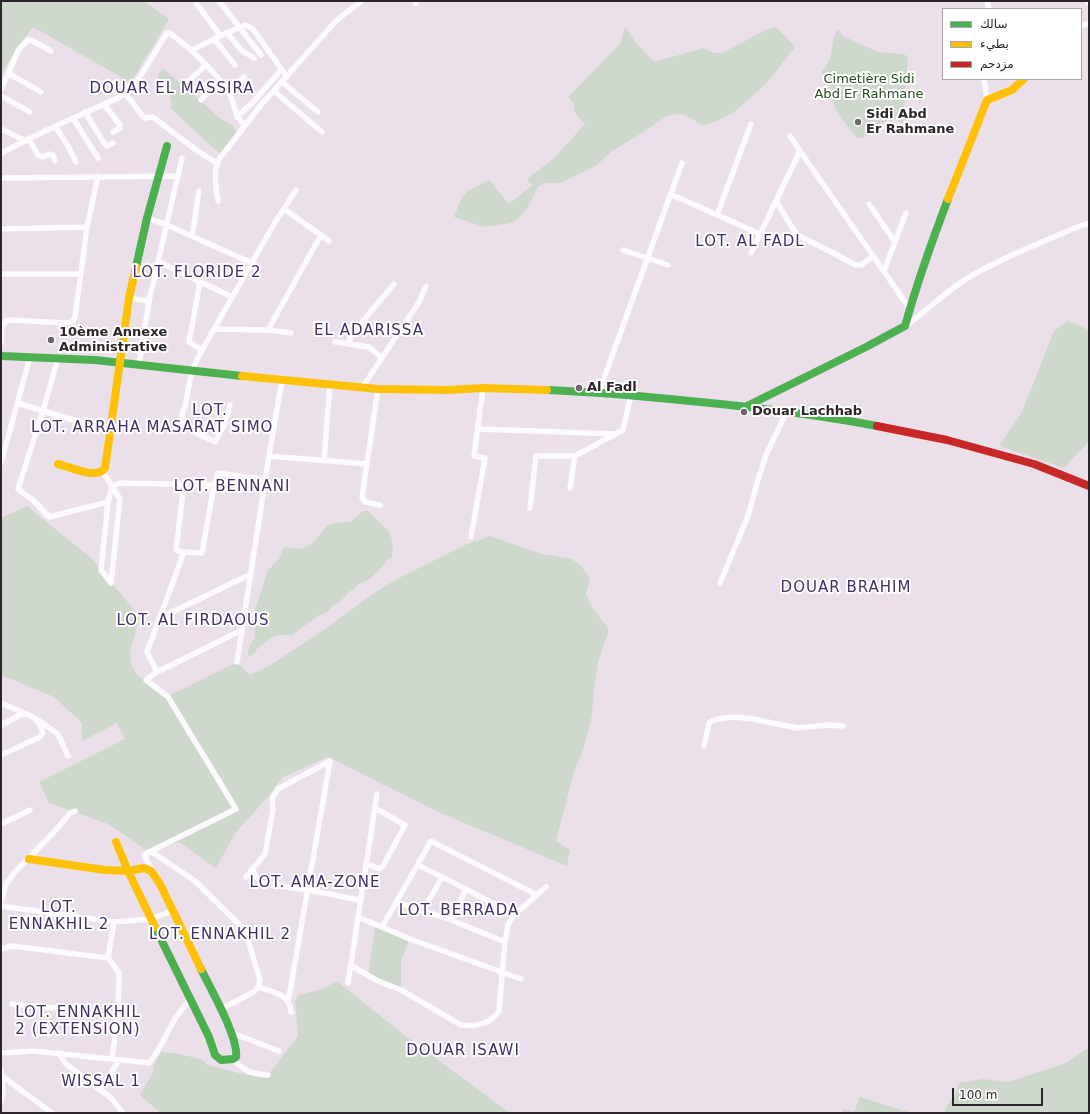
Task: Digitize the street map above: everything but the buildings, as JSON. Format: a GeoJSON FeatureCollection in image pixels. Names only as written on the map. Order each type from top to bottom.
{"type":"FeatureCollection","features":[{"type":"Feature","properties":{"kind":"street"},"geometry":{"type":"LineString","coordinates":[[219,1],[260,55]]}},
{"type":"Feature","properties":{"kind":"street"},"geometry":{"type":"LineString","coordinates":[[218,201],[215,172],[217,163],[245,125],[287,76],[339,18],[362,1]]}},
{"type":"Feature","properties":{"kind":"street"},"geometry":{"type":"LineString","coordinates":[[196,3],[220,35]]}},
{"type":"Feature","properties":{"kind":"street"},"geometry":{"type":"LineString","coordinates":[[191,50],[220,35],[245,25],[254,29],[287,76]]}},
{"type":"Feature","properties":{"kind":"street"},"geometry":{"type":"LineString","coordinates":[[227,32],[241,50],[254,58]]}},
{"type":"Feature","properties":{"kind":"street"},"geometry":{"type":"LineString","coordinates":[[1,153],[123,94],[133,86],[141,75],[166,33],[170,33],[191,50],[219,80],[232,99],[237,117],[245,125]]}},
{"type":"Feature","properties":{"kind":"street"},"geometry":{"type":"LineString","coordinates":[[214,38],[235,65]]}},
{"type":"Feature","properties":{"kind":"street"},"geometry":{"type":"LineString","coordinates":[[1,89],[19,50],[28,40],[31,40],[51,51]]}},
{"type":"Feature","properties":{"kind":"street"},"geometry":{"type":"LineString","coordinates":[[184,84],[206,65]]}},
{"type":"Feature","properties":{"kind":"street"},"geometry":{"type":"LineString","coordinates":[[237,117],[254,101],[282,70]]}},
{"type":"Feature","properties":{"kind":"street"},"geometry":{"type":"LineString","coordinates":[[8,73],[41,92]]}},
{"type":"Feature","properties":{"kind":"street"},"geometry":{"type":"LineString","coordinates":[[227,90],[244,77]]}},
{"type":"Feature","properties":{"kind":"street"},"geometry":{"type":"LineString","coordinates":[[201,100],[219,80]]}},
{"type":"Feature","properties":{"kind":"street"},"geometry":{"type":"LineString","coordinates":[[905,326],[935,232],[987,100],[984,80]]}},
{"type":"Feature","properties":{"kind":"street"},"geometry":{"type":"LineString","coordinates":[[987,100],[1010,92],[1018,87],[1023,80]]}},
{"type":"Feature","properties":{"kind":"street"},"geometry":{"type":"LineString","coordinates":[[282,82],[318,112]]}},
{"type":"Feature","properties":{"kind":"street"},"geometry":{"type":"LineString","coordinates":[[274,91],[322,132]]}},
{"type":"Feature","properties":{"kind":"street"},"geometry":{"type":"LineString","coordinates":[[123,94],[133,101],[142,116],[145,118],[154,118],[196,150],[217,163]]}},
{"type":"Feature","properties":{"kind":"street"},"geometry":{"type":"LineString","coordinates":[[1,96],[30,112]]}},
{"type":"Feature","properties":{"kind":"street"},"geometry":{"type":"LineString","coordinates":[[104,104],[120,125],[120,128],[113,132]]}},
{"type":"Feature","properties":{"kind":"street"},"geometry":{"type":"LineString","coordinates":[[85,112],[104,143],[107,146],[113,143]]}},
{"type":"Feature","properties":{"kind":"street"},"geometry":{"type":"LineString","coordinates":[[73,118],[98,158]]}},
{"type":"Feature","properties":{"kind":"street"},"geometry":{"type":"LineString","coordinates":[[717,215],[751,124]]}},
{"type":"Feature","properties":{"kind":"street"},"geometry":{"type":"LineString","coordinates":[[55,126],[76,162]]}},
{"type":"Feature","properties":{"kind":"street"},"geometry":{"type":"LineString","coordinates":[[2,130],[27,140],[38,155],[43,157],[50,154],[53,155],[55,161]]}},
{"type":"Feature","properties":{"kind":"street"},"geometry":{"type":"LineString","coordinates":[[790,136],[910,309]]}},
{"type":"Feature","properties":{"kind":"street"},"geometry":{"type":"LineString","coordinates":[[103,472],[105,468],[129,298],[147,218],[167,146]]}},
{"type":"Feature","properties":{"kind":"street"},"geometry":{"type":"LineString","coordinates":[[751,253],[800,150]]}},
{"type":"Feature","properties":{"kind":"street"},"geometry":{"type":"LineString","coordinates":[[139,364],[149,301],[168,225],[182,158]]}},
{"type":"Feature","properties":{"kind":"street"},"geometry":{"type":"LineString","coordinates":[[599,392],[682,163]]}},
{"type":"Feature","properties":{"kind":"street"},"geometry":{"type":"LineString","coordinates":[[1,343],[2,325],[6,321],[67,323],[72,322],[75,317],[87,228],[98,176]]}},
{"type":"Feature","properties":{"kind":"street"},"geometry":{"type":"LineString","coordinates":[[1,178],[178,176]]}},
{"type":"Feature","properties":{"kind":"street"},"geometry":{"type":"LineString","coordinates":[[230,405],[225,424],[215,442],[184,427],[181,422],[192,370],[232,297],[296,190]]}},
{"type":"Feature","properties":{"kind":"street"},"geometry":{"type":"LineString","coordinates":[[192,236],[199,191]]}},
{"type":"Feature","properties":{"kind":"street"},"geometry":{"type":"LineString","coordinates":[[670,194],[760,234]]}},
{"type":"Feature","properties":{"kind":"street"},"geometry":{"type":"LineString","coordinates":[[776,201],[796,234],[856,265],[861,265],[873,256]]}},
{"type":"Feature","properties":{"kind":"street"},"geometry":{"type":"LineString","coordinates":[[869,204],[895,242]]}},
{"type":"Feature","properties":{"kind":"street"},"geometry":{"type":"LineString","coordinates":[[284,209],[329,241]]}},
{"type":"Feature","properties":{"kind":"street"},"geometry":{"type":"LineString","coordinates":[[884,271],[906,213]]}},
{"type":"Feature","properties":{"kind":"street"},"geometry":{"type":"LineString","coordinates":[[147,218],[168,225],[252,263]]}},
{"type":"Feature","properties":{"kind":"street"},"geometry":{"type":"LineString","coordinates":[[746,406],[866,347],[905,326],[953,288],[971,276],[1060,234],[1089,223]]}},
{"type":"Feature","properties":{"kind":"street"},"geometry":{"type":"LineString","coordinates":[[1,229],[87,228]]}},
{"type":"Feature","properties":{"kind":"street"},"geometry":{"type":"LineString","coordinates":[[268,330],[320,235]]}},
{"type":"Feature","properties":{"kind":"street"},"geometry":{"type":"LineString","coordinates":[[623,250],[668,265]]}},
{"type":"Feature","properties":{"kind":"street"},"geometry":{"type":"LineString","coordinates":[[159,262],[232,297]]}},
{"type":"Feature","properties":{"kind":"street"},"geometry":{"type":"LineString","coordinates":[[1,274],[81,274]]}},
{"type":"Feature","properties":{"kind":"street"},"geometry":{"type":"LineString","coordinates":[[200,282],[189,342],[202,350]]}},
{"type":"Feature","properties":{"kind":"street"},"geometry":{"type":"LineString","coordinates":[[348,344],[352,334],[394,284]]}},
{"type":"Feature","properties":{"kind":"street"},"geometry":{"type":"LineString","coordinates":[[362,388],[419,302],[426,286]]}},
{"type":"Feature","properties":{"kind":"street"},"geometry":{"type":"LineString","coordinates":[[129,298],[149,301]]}},
{"type":"Feature","properties":{"kind":"street"},"geometry":{"type":"LineString","coordinates":[[214,330],[268,330],[291,333]]}},
{"type":"Feature","properties":{"kind":"street"},"geometry":{"type":"LineString","coordinates":[[335,342],[369,347],[382,358]]}},
{"type":"Feature","properties":{"kind":"street"},"geometry":{"type":"LineString","coordinates":[[1,356],[119,362],[362,388],[448,390],[483,388],[599,392],[746,406],[836,418],[947,440],[1034,464],[1089,486]]}},
{"type":"Feature","properties":{"kind":"street"},"geometry":{"type":"LineString","coordinates":[[1,463],[30,357]]}},
{"type":"Feature","properties":{"kind":"street"},"geometry":{"type":"LineString","coordinates":[[58,358],[43,411],[18,488],[19,491],[34,501],[49,516],[108,502]]}},
{"type":"Feature","properties":{"kind":"street"},"geometry":{"type":"LineString","coordinates":[[237,662],[266,480],[268,456],[282,380]]}},
{"type":"Feature","properties":{"kind":"street"},"geometry":{"type":"LineString","coordinates":[[324,461],[330,384]]}},
{"type":"Feature","properties":{"kind":"street"},"geometry":{"type":"LineString","coordinates":[[471,537],[485,458],[474,456],[483,388]]}},
{"type":"Feature","properties":{"kind":"street"},"geometry":{"type":"LineString","coordinates":[[378,389],[362,497],[365,502],[380,505]]}},
{"type":"Feature","properties":{"kind":"street"},"geometry":{"type":"LineString","coordinates":[[530,508],[536,456],[574,456],[617,434],[623,430],[630,394]]}},
{"type":"Feature","properties":{"kind":"street"},"geometry":{"type":"LineString","coordinates":[[17,403],[110,431]]}},
{"type":"Feature","properties":{"kind":"street"},"geometry":{"type":"LineString","coordinates":[[720,584],[748,516],[766,455],[787,411]]}},
{"type":"Feature","properties":{"kind":"street"},"geometry":{"type":"LineString","coordinates":[[478,429],[617,434]]}},
{"type":"Feature","properties":{"kind":"street"},"geometry":{"type":"LineString","coordinates":[[268,456],[367,464]]}},
{"type":"Feature","properties":{"kind":"street"},"geometry":{"type":"LineString","coordinates":[[570,488],[574,456]]}},
{"type":"Feature","properties":{"kind":"street"},"geometry":{"type":"LineString","coordinates":[[58,464],[94,473],[103,472]]}},
{"type":"Feature","properties":{"kind":"street"},"geometry":{"type":"LineString","coordinates":[[103,472],[112,486],[120,499],[111,583],[100,570],[108,502],[112,486]]}},
{"type":"Feature","properties":{"kind":"street"},"geometry":{"type":"LineString","coordinates":[[184,484],[176,550],[202,553],[214,485],[218,473],[266,480]]}},
{"type":"Feature","properties":{"kind":"street"},"geometry":{"type":"LineString","coordinates":[[112,486],[120,483],[214,485]]}},
{"type":"Feature","properties":{"kind":"street"},"geometry":{"type":"LineString","coordinates":[[157,672],[147,652],[184,552]]}},
{"type":"Feature","properties":{"kind":"street"},"geometry":{"type":"LineString","coordinates":[[160,618],[251,574]]}},
{"type":"Feature","properties":{"kind":"street"},"geometry":{"type":"LineString","coordinates":[[146,854],[236,809],[168,696],[146,680],[157,672],[242,630]]}},
{"type":"Feature","properties":{"kind":"street"},"geometry":{"type":"LineString","coordinates":[[1,703],[36,719],[58,734],[68,756]]}},
{"type":"Feature","properties":{"kind":"street"},"geometry":{"type":"LineString","coordinates":[[1,725],[24,713]]}},
{"type":"Feature","properties":{"kind":"street"},"geometry":{"type":"LineString","coordinates":[[704,746],[709,723],[718,719],[735,717],[753,719],[797,728],[828,725],[843,726]]}},
{"type":"Feature","properties":{"kind":"street"},"geometry":{"type":"LineString","coordinates":[[1,755],[43,734],[42,728],[36,719]]}},
{"type":"Feature","properties":{"kind":"street"},"geometry":{"type":"LineString","coordinates":[[246,877],[266,854],[273,810],[272,798],[278,789],[330,761],[288,1000]]}},
{"type":"Feature","properties":{"kind":"street"},"geometry":{"type":"LineString","coordinates":[[348,983],[377,794]]}},
{"type":"Feature","properties":{"kind":"street"},"geometry":{"type":"LineString","coordinates":[[366,863],[379,869],[383,866],[405,826],[375,808]]}},
{"type":"Feature","properties":{"kind":"street"},"geometry":{"type":"LineString","coordinates":[[1,824],[30,810]]}},
{"type":"Feature","properties":{"kind":"street"},"geometry":{"type":"LineString","coordinates":[[1,903],[6,884],[15,872],[54,832],[70,813],[75,811]]}},
{"type":"Feature","properties":{"kind":"street"},"geometry":{"type":"LineString","coordinates":[[382,927],[431,841],[537,895]]}},
{"type":"Feature","properties":{"kind":"street"},"geometry":{"type":"LineString","coordinates":[[116,842],[128,871],[209,1037],[215,1055],[221,1060],[233,1059],[236,1057],[237,1053],[232,1033],[172,911],[146,854]]}},
{"type":"Feature","properties":{"kind":"street"},"geometry":{"type":"LineString","coordinates":[[146,854],[155,854],[195,881],[245,930],[260,980],[258,987],[254,992],[221,1009]]}},
{"type":"Feature","properties":{"kind":"street"},"geometry":{"type":"LineString","coordinates":[[29,858],[105,870],[128,871],[144,868],[151,871],[156,877]]}},
{"type":"Feature","properties":{"kind":"street"},"geometry":{"type":"LineString","coordinates":[[418,865],[514,915]]}},
{"type":"Feature","properties":{"kind":"street"},"geometry":{"type":"LineString","coordinates":[[252,869],[257,878],[264,884],[308,890],[360,900]]}},
{"type":"Feature","properties":{"kind":"street"},"geometry":{"type":"LineString","coordinates":[[423,911],[442,877]]}},
{"type":"Feature","properties":{"kind":"street"},"geometry":{"type":"LineString","coordinates":[[350,965],[373,979],[401,990],[461,1025],[471,1026],[483,1024],[494,1018],[500,1011],[505,942],[508,925],[514,915],[546,887]]}},
{"type":"Feature","properties":{"kind":"street"},"geometry":{"type":"LineString","coordinates":[[451,920],[466,889]]}},
{"type":"Feature","properties":{"kind":"street"},"geometry":{"type":"LineString","coordinates":[[397,902],[451,920],[505,942]]}},
{"type":"Feature","properties":{"kind":"street"},"geometry":{"type":"LineString","coordinates":[[1,906],[114,922],[151,919],[172,911]]}},
{"type":"Feature","properties":{"kind":"street"},"geometry":{"type":"LineString","coordinates":[[358,917],[410,939],[521,979]]}},
{"type":"Feature","properties":{"kind":"street"},"geometry":{"type":"LineString","coordinates":[[112,1059],[118,1014],[119,973],[108,958],[114,922]]}},
{"type":"Feature","properties":{"kind":"street"},"geometry":{"type":"LineString","coordinates":[[1,949],[12,946],[108,958]]}},
{"type":"Feature","properties":{"kind":"street"},"geometry":{"type":"LineString","coordinates":[[258,987],[285,997],[288,1000],[291,1012]]}},
{"type":"Feature","properties":{"kind":"street"},"geometry":{"type":"LineString","coordinates":[[1,1053],[33,1051],[149,1063],[155,1056],[176,1017],[190,999]]}},
{"type":"Feature","properties":{"kind":"street"},"geometry":{"type":"LineString","coordinates":[[12,1004],[118,1014]]}},
{"type":"Feature","properties":{"kind":"street"},"geometry":{"type":"LineString","coordinates":[[232,1033],[279,1050]]}},
{"type":"Feature","properties":{"kind":"street"},"geometry":{"type":"LineString","coordinates":[[59,1053],[65,1063],[111,1098],[123,1113]]}},
{"type":"Feature","properties":{"kind":"street"},"geometry":{"type":"LineString","coordinates":[[233,1059],[241,1068],[254,1074],[268,1075]]}},
{"type":"Feature","properties":{"kind":"street"},"geometry":{"type":"LineString","coordinates":[[100,1090],[119,1060]]}},
{"type":"Feature","properties":{"kind":"street"},"geometry":{"type":"LineString","coordinates":[[1,1102],[3,1090],[2,1074]]}},
{"type":"Feature","properties":{"kind":"street"},"geometry":{"type":"LineString","coordinates":[[2,1074],[52,1113]]}},
{"type":"Feature","properties":{"kind":"green space"},"geometry":{"type":"Polygon","coordinates":[[[1,1],[144,1],[169,19],[135,76],[126,83],[121,77],[33,27],[18,46],[1,75],[1,1]]]}},
{"type":"Feature","properties":{"kind":"green space"},"geometry":{"type":"Polygon","coordinates":[[[625,27],[637,44],[654,62],[704,48],[714,53],[722,53],[768,29],[775,27],[795,47],[767,83],[734,112],[721,119],[707,125],[702,125],[685,115],[676,114],[667,116],[612,151],[596,166],[560,183],[544,183],[538,187],[527,209],[518,219],[511,223],[484,227],[454,217],[461,199],[467,191],[489,180],[509,204],[532,185],[527,179],[554,158],[585,124],[575,113],[574,104],[568,97],[620,44],[625,27]]]}},
{"type":"Feature","properties":{"kind":"green space","name":"Cimetière Sidi Abd Er Rahmane"},"geometry":{"type":"Polygon","coordinates":[[[838,29],[843,36],[878,52],[904,54],[908,58],[903,124],[896,119],[887,120],[862,138],[857,138],[843,120],[831,98],[831,88],[823,76],[822,71],[827,65],[831,55],[833,39],[838,29]]]}},
{"type":"Feature","properties":{"kind":"green space"},"geometry":{"type":"Polygon","coordinates":[[[163,68],[221,119],[233,126],[236,131],[235,134],[220,154],[171,109],[171,100],[165,87],[157,76],[163,68]]]}},
{"type":"Feature","properties":{"kind":"green space"},"geometry":{"type":"Polygon","coordinates":[[[1068,321],[1089,330],[1089,441],[1064,468],[999,446],[1022,412],[1054,331],[1068,321]]]}},
{"type":"Feature","properties":{"kind":"green space"},"geometry":{"type":"Polygon","coordinates":[[[27,506],[91,558],[140,617],[130,651],[131,663],[137,675],[168,696],[237,662],[250,675],[269,666],[321,632],[374,593],[399,578],[467,544],[490,536],[542,554],[572,559],[580,565],[590,578],[586,593],[590,604],[609,630],[598,662],[592,715],[584,748],[574,772],[556,841],[570,850],[567,866],[436,811],[328,757],[283,777],[268,797],[236,832],[216,868],[179,842],[149,852],[108,824],[49,803],[39,782],[125,739],[117,723],[82,741],[82,723],[54,697],[1,675],[1,518],[27,506]]]}},
{"type":"Feature","properties":{"kind":"green space"},"geometry":{"type":"Polygon","coordinates":[[[363,511],[368,511],[388,530],[392,541],[392,557],[387,560],[374,575],[368,580],[357,585],[339,603],[334,605],[326,613],[318,616],[292,635],[278,635],[271,638],[257,649],[254,654],[248,657],[248,650],[255,638],[255,610],[268,570],[279,559],[283,549],[287,547],[301,549],[313,543],[327,526],[334,523],[350,522],[363,511]]]}},
{"type":"Feature","properties":{"kind":"green space"},"geometry":{"type":"Polygon","coordinates":[[[375,925],[410,939],[401,960],[401,990],[368,976],[375,925]]]}},
{"type":"Feature","properties":{"kind":"green space"},"geometry":{"type":"Polygon","coordinates":[[[337,981],[407,1037],[510,1113],[160,1113],[140,1095],[153,1072],[153,1067],[161,1052],[180,1054],[203,1060],[207,1065],[247,1075],[268,1075],[298,1036],[295,1000],[299,995],[322,989],[337,981]]]}},
{"type":"Feature","properties":{"kind":"green space"},"geometry":{"type":"Polygon","coordinates":[[[1089,1047],[1089,1113],[945,1113],[946,1107],[955,1095],[959,1083],[983,1079],[1008,1082],[1066,1063],[1089,1047]]]}},
{"type":"Feature","properties":{"kind":"green space"},"geometry":{"type":"Polygon","coordinates":[[[860,1097],[912,1113],[844,1113],[842,1109],[854,1112],[860,1097]]]}},
{"type":"Feature","properties":{"kind":"traffic: fast"},"geometry":{"type":"LineString","coordinates":[[136,267],[147,218],[167,146]]}},
{"type":"Feature","properties":{"kind":"traffic: fast"},"geometry":{"type":"LineString","coordinates":[[747,406],[905,326],[925,262],[948,199]]}},
{"type":"Feature","properties":{"kind":"traffic: fast"},"geometry":{"type":"LineString","coordinates":[[1,356],[95,360],[242,376]]}},
{"type":"Feature","properties":{"kind":"traffic: fast"},"geometry":{"type":"LineString","coordinates":[[547,390],[636,396],[737,406],[807,414],[877,426]]}},
{"type":"Feature","properties":{"kind":"traffic: fast"},"geometry":{"type":"LineString","coordinates":[[155,927],[209,1037],[215,1055],[221,1060],[233,1059],[236,1057],[236,1049],[229,1026],[201,969]]}},
{"type":"Feature","properties":{"kind":"traffic: slow"},"geometry":{"type":"LineString","coordinates":[[948,199],[987,100],[1012,90],[1023,80]]}},
{"type":"Feature","properties":{"kind":"traffic: slow"},"geometry":{"type":"LineString","coordinates":[[58,464],[90,473],[96,473],[105,468],[129,298],[136,267]]}},
{"type":"Feature","properties":{"kind":"traffic: slow"},"geometry":{"type":"LineString","coordinates":[[242,376],[378,389],[448,390],[483,388],[547,390]]}},
{"type":"Feature","properties":{"kind":"traffic: slow"},"geometry":{"type":"LineString","coordinates":[[116,842],[155,927]]}},
{"type":"Feature","properties":{"kind":"traffic: slow"},"geometry":{"type":"LineString","coordinates":[[29,859],[105,870],[128,871],[144,868],[151,871],[160,884],[201,969]]}},
{"type":"Feature","properties":{"kind":"traffic: jam"},"geometry":{"type":"LineString","coordinates":[[877,426],[947,440],[1034,464],[1089,486]]}},
{"type":"Feature","properties":{"kind":"place","name":"Sidi Abd Er Rahmane"},"geometry":{"type":"Point","coordinates":[858,122]}},
{"type":"Feature","properties":{"kind":"place","name":"10ème Annexe Administrative"},"geometry":{"type":"Point","coordinates":[51,340]}},
{"type":"Feature","properties":{"kind":"place","name":"Al Fadl"},"geometry":{"type":"Point","coordinates":[579,388]}},
{"type":"Feature","properties":{"kind":"place","name":"Douar Lachhab"},"geometry":{"type":"Point","coordinates":[744,412]}},
{"type":"Feature","properties":{"kind":"district","name":"DOUAR EL MASSIRA"},"geometry":{"type":"Point","coordinates":[172,89]}},
{"type":"Feature","properties":{"kind":"district","name":"LOT. AL FADL"},"geometry":{"type":"Point","coordinates":[750,242]}},
{"type":"Feature","properties":{"kind":"district","name":"LOT. FLORIDE 2"},"geometry":{"type":"Point","coordinates":[197,273]}},
{"type":"Feature","properties":{"kind":"district","name":"EL ADARISSA"},"geometry":{"type":"Point","coordinates":[369,331]}},
{"type":"Feature","properties":{"kind":"district","name":"LOT. MASARAT SIMO"},"geometry":{"type":"Point","coordinates":[210,420]}},
{"type":"Feature","properties":{"kind":"district","name":"LOT. ARRAHA"},"geometry":{"type":"Point","coordinates":[86,428]}},
{"type":"Feature","properties":{"kind":"district","name":"LOT. BENNANI"},"geometry":{"type":"Point","coordinates":[232,487]}},
{"type":"Feature","properties":{"kind":"district","name":"DOUAR BRAHIM"},"geometry":{"type":"Point","coordinates":[846,588]}},
{"type":"Feature","properties":{"kind":"district","name":"LOT. AL FIRDAOUS"},"geometry":{"type":"Point","coordinates":[193,621]}},
{"type":"Feature","properties":{"kind":"district","name":"LOT. AMA-ZONE"},"geometry":{"type":"Point","coordinates":[315,883]}},
{"type":"Feature","properties":{"kind":"district","name":"LOT. BERRADA"},"geometry":{"type":"Point","coordinates":[459,911]}},
{"type":"Feature","properties":{"kind":"district","name":"LOT. ENNAKHIL 2"},"geometry":{"type":"Point","coordinates":[59,916]}},
{"type":"Feature","properties":{"kind":"district","name":"LOT. ENNAKHIL 2"},"geometry":{"type":"Point","coordinates":[220,935]}},
{"type":"Feature","properties":{"kind":"district","name":"LOT. ENNAKHIL 2 (EXTENSION)"},"geometry":{"type":"Point","coordinates":[78,1022]}},
{"type":"Feature","properties":{"kind":"district","name":"DOUAR ISAWI"},"geometry":{"type":"Point","coordinates":[463,1051]}},
{"type":"Feature","properties":{"kind":"district","name":"WISSAL 1"},"geometry":{"type":"Point","coordinates":[101,1082]}}]}
